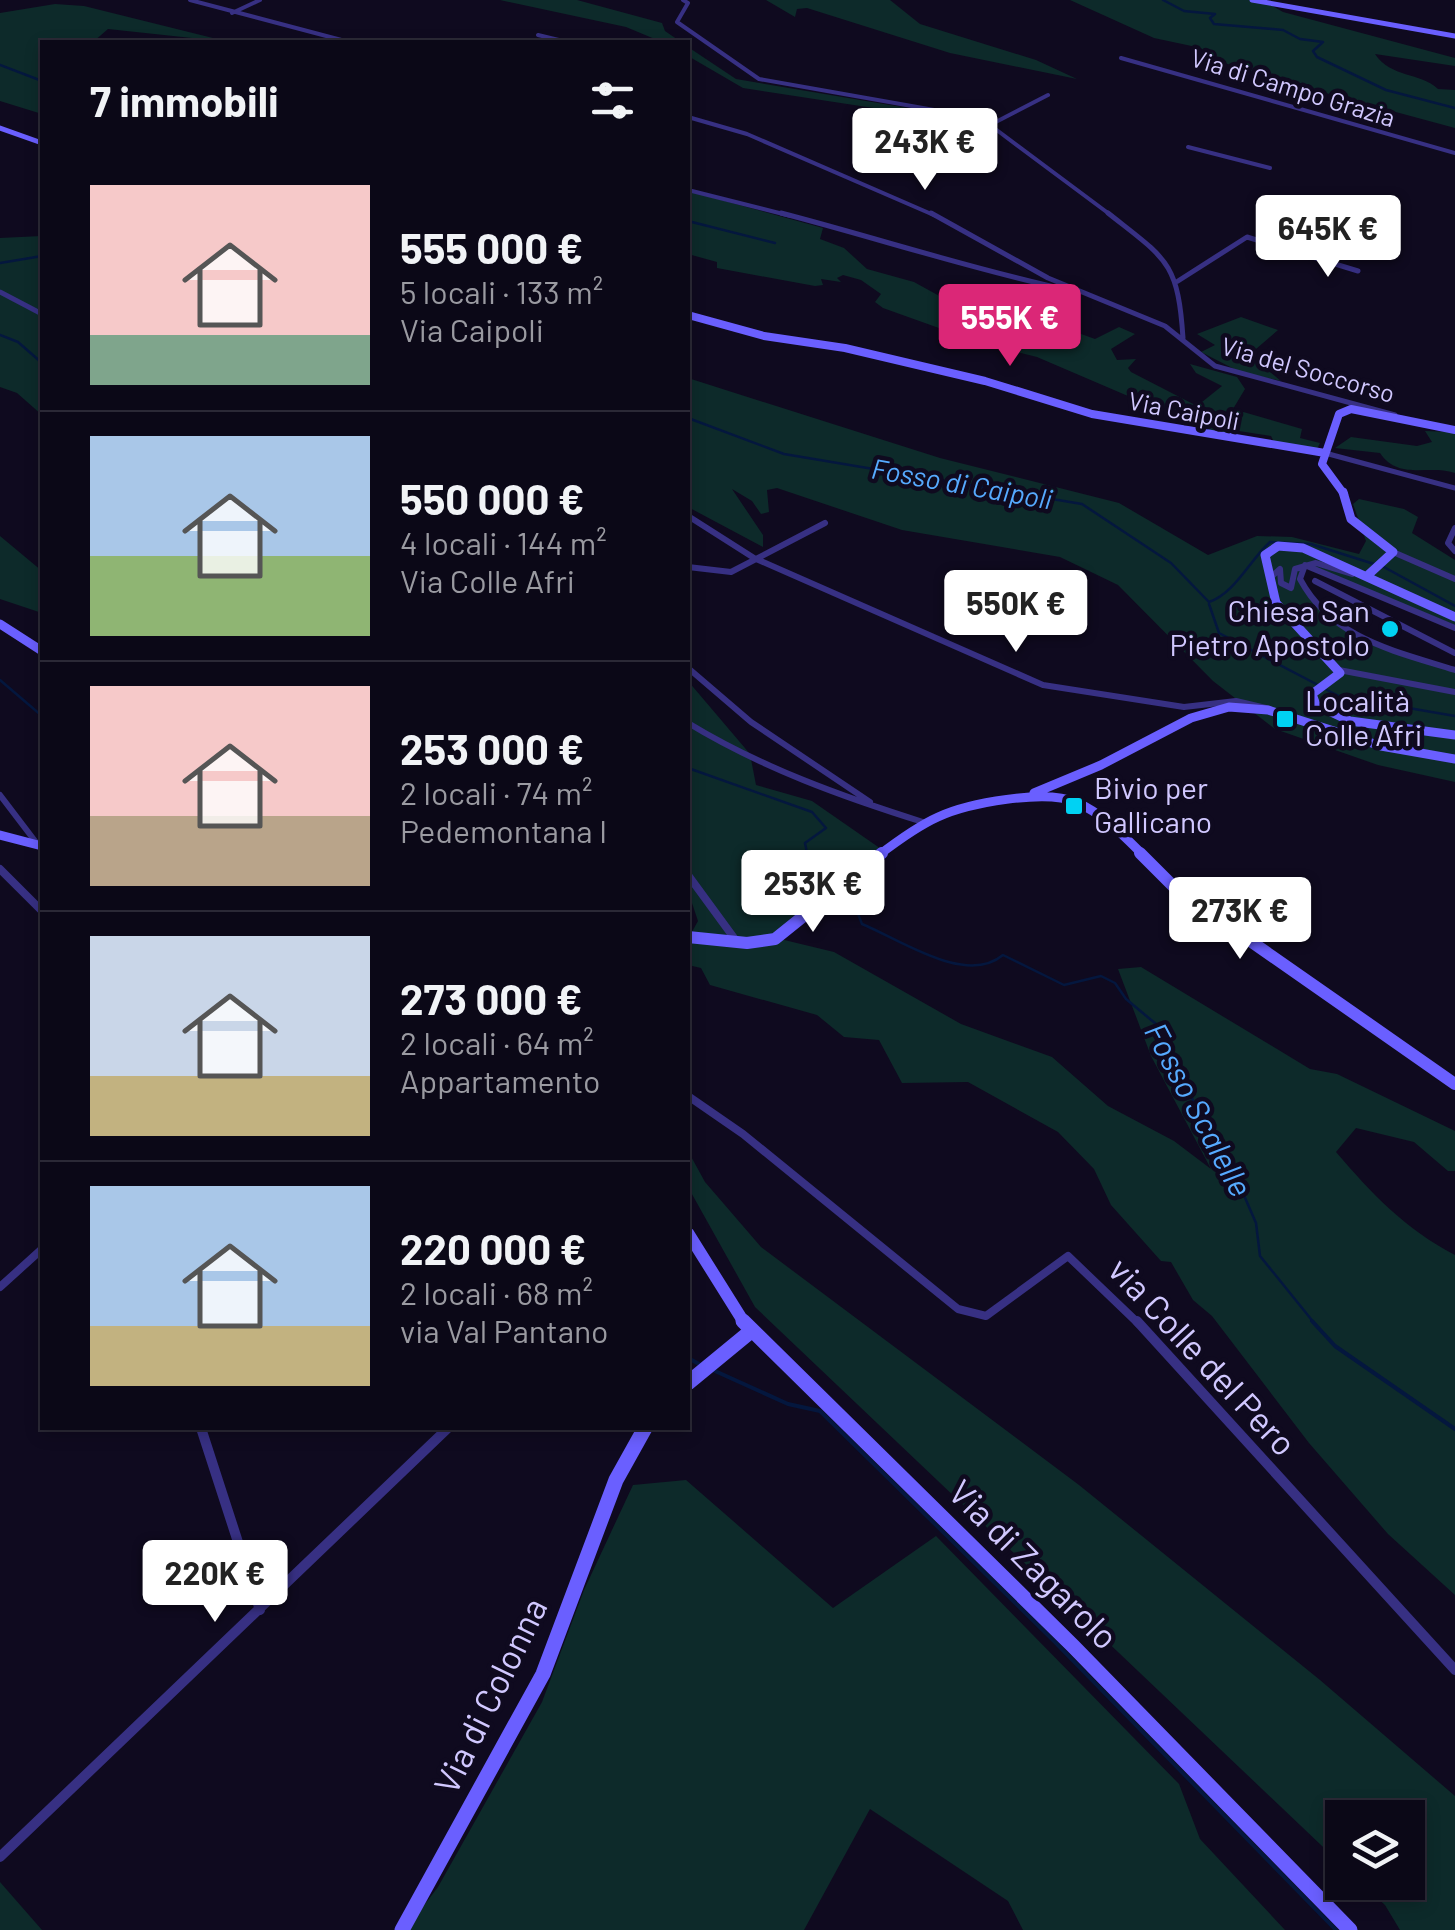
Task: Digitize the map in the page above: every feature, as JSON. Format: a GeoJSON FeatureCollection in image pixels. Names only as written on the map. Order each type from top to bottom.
{"type":"FeatureCollection","features":[{"type":"Feature","properties":{"kind":"street"},"geometry":{"type":"LineString","coordinates":[[190,0],[342,40]]}},
{"type":"Feature","properties":{"kind":"street"},"geometry":{"type":"LineString","coordinates":[[232,13],[260,0]]}},
{"type":"Feature","properties":{"kind":"street"},"geometry":{"type":"LineString","coordinates":[[683,0],[688,4],[677,22],[757,78],[967,116],[990,125],[1029,150],[1167,260],[1178,280],[1182,338]]}},
{"type":"Feature","properties":{"kind":"street"},"geometry":{"type":"LineString","coordinates":[[1252,0],[1455,36]]}},
{"type":"Feature","properties":{"kind":"street"},"geometry":{"type":"LineString","coordinates":[[538,35],[559,40]]}},
{"type":"Feature","properties":{"kind":"street","name":"Via di Campo Grazia"},"geometry":{"type":"LineString","coordinates":[[1121,58],[1455,153]]}},
{"type":"Feature","properties":{"kind":"street"},"geometry":{"type":"LineString","coordinates":[[990,125],[1048,95]]}},
{"type":"Feature","properties":{"kind":"street"},"geometry":{"type":"LineString","coordinates":[[690,118],[748,134],[964,228],[1022,264],[1082,293]]}},
{"type":"Feature","properties":{"kind":"street"},"geometry":{"type":"LineString","coordinates":[[926,118],[1000,133]]}},
{"type":"Feature","properties":{"kind":"street"},"geometry":{"type":"LineString","coordinates":[[0,128],[40,142]]}},
{"type":"Feature","properties":{"kind":"street"},"geometry":{"type":"LineString","coordinates":[[1188,146],[1270,168]]}},
{"type":"Feature","properties":{"kind":"street"},"geometry":{"type":"LineString","coordinates":[[690,191],[887,240],[963,268],[1082,293]]}},
{"type":"Feature","properties":{"kind":"street"},"geometry":{"type":"LineString","coordinates":[[1178,280],[1246,237],[1358,271]]}},
{"type":"Feature","properties":{"kind":"street"},"geometry":{"type":"LineString","coordinates":[[0,292],[40,313]]}},
{"type":"Feature","properties":{"kind":"street","name":"Via del Soccorso"},"geometry":{"type":"LineString","coordinates":[[1082,293],[1158,323],[1182,338],[1212,366],[1356,403],[1422,426]]}},
{"type":"Feature","properties":{"kind":"street","name":"Via Caipoli"},"geometry":{"type":"LineString","coordinates":[[690,316],[761,336],[845,348],[989,382],[1092,414],[1325,452]]}},
{"type":"Feature","properties":{"kind":"street"},"geometry":{"type":"LineString","coordinates":[[1290,388],[1352,410],[1455,430]]}},
{"type":"Feature","properties":{"kind":"street"},"geometry":{"type":"LineString","coordinates":[[1352,410],[1340,414],[1322,464],[1343,491],[1351,519],[1392,554],[1455,579]]}},
{"type":"Feature","properties":{"kind":"street"},"geometry":{"type":"LineString","coordinates":[[1325,452],[1372,459],[1402,474],[1455,488]]}},
{"type":"Feature","properties":{"kind":"street"},"geometry":{"type":"LineString","coordinates":[[690,517],[754,558],[1042,685],[1186,708],[1250,701],[1358,740],[1455,758]]}},
{"type":"Feature","properties":{"kind":"street"},"geometry":{"type":"LineString","coordinates":[[690,567],[727,573],[825,523]]}},
{"type":"Feature","properties":{"kind":"street"},"geometry":{"type":"LineString","coordinates":[[1455,528],[1448,542],[1455,551]]}},
{"type":"Feature","properties":{"kind":"street"},"geometry":{"type":"LineString","coordinates":[[1455,617],[1371,572],[1308,550],[1283,546],[1266,552],[1268,580],[1278,606],[1339,673],[1455,692]]}},
{"type":"Feature","properties":{"kind":"street"},"geometry":{"type":"LineString","coordinates":[[1371,572],[1392,554]]}},
{"type":"Feature","properties":{"kind":"street"},"geometry":{"type":"LineString","coordinates":[[1268,580],[1275,569],[1280,570],[1281,583],[1291,588],[1294,569],[1318,563],[1388,584]]}},
{"type":"Feature","properties":{"kind":"street"},"geometry":{"type":"LineString","coordinates":[[1305,565],[1455,628]]}},
{"type":"Feature","properties":{"kind":"street"},"geometry":{"type":"LineString","coordinates":[[1305,565],[1300,579],[1311,600],[1357,637],[1455,670]]}},
{"type":"Feature","properties":{"kind":"street"},"geometry":{"type":"LineString","coordinates":[[1343,579],[1318,572],[1312,579],[1370,612],[1455,652]]}},
{"type":"Feature","properties":{"kind":"street"},"geometry":{"type":"LineString","coordinates":[[0,624],[40,650]]}},
{"type":"Feature","properties":{"kind":"street"},"geometry":{"type":"LineString","coordinates":[[690,670],[757,727],[878,807]]}},
{"type":"Feature","properties":{"kind":"street"},"geometry":{"type":"LineString","coordinates":[[1339,673],[1314,692],[1316,705],[1341,718],[1455,735]]}},
{"type":"Feature","properties":{"kind":"street"},"geometry":{"type":"LineString","coordinates":[[1047,792],[1206,712],[1235,706],[1274,712]]}},
{"type":"Feature","properties":{"kind":"street"},"geometry":{"type":"LineString","coordinates":[[690,724],[734,752],[926,824]]}},
{"type":"Feature","properties":{"kind":"street"},"geometry":{"type":"LineString","coordinates":[[690,937],[737,942],[775,940],[862,869],[926,824],[959,809],[1047,792],[1082,773]]}},
{"type":"Feature","properties":{"kind":"street"},"geometry":{"type":"LineString","coordinates":[[1064,786],[1072,801]]}},
{"type":"Feature","properties":{"kind":"street"},"geometry":{"type":"LineString","coordinates":[[1047,792],[1110,822],[1190,900],[1455,1084]]}},
{"type":"Feature","properties":{"kind":"street"},"geometry":{"type":"LineString","coordinates":[[0,794],[40,846]]}},
{"type":"Feature","properties":{"kind":"street"},"geometry":{"type":"LineString","coordinates":[[0,835],[40,846]]}},
{"type":"Feature","properties":{"kind":"street"},"geometry":{"type":"LineString","coordinates":[[0,868],[40,909]]}},
{"type":"Feature","properties":{"kind":"street"},"geometry":{"type":"LineString","coordinates":[[690,878],[737,942]]}},
{"type":"Feature","properties":{"kind":"street","name":"via Colle del Pero"},"geometry":{"type":"LineString","coordinates":[[690,1097],[729,1122],[828,1206],[882,1244],[927,1286],[974,1316],[986,1316],[1068,1256],[1122,1305],[1455,1670]]}},
{"type":"Feature","properties":{"kind":"street"},"geometry":{"type":"LineString","coordinates":[[0,1287],[40,1251]]}},
{"type":"Feature","properties":{"kind":"street","name":"Via di Zagarolo"},"geometry":{"type":"LineString","coordinates":[[692,1252],[750,1332],[1059,1633],[1350,1930]]}},
{"type":"Feature","properties":{"kind":"street"},"geometry":{"type":"LineString","coordinates":[[690,1380],[750,1332]]}},
{"type":"Feature","properties":{"kind":"street"},"geometry":{"type":"LineString","coordinates":[[202,1430],[260,1610]]}},
{"type":"Feature","properties":{"kind":"street"},"geometry":{"type":"LineString","coordinates":[[0,1856],[13,1849],[446,1430]]}},
{"type":"Feature","properties":{"kind":"street","name":"Via di Colonna"},"geometry":{"type":"LineString","coordinates":[[402,1930],[543,1674],[616,1480],[643,1430]]}},
{"type":"Feature","properties":{"kind":"green space"},"geometry":{"type":"Polygon","coordinates":[[[500,0],[577,0],[662,23],[665,31],[678,40],[657,40],[626,27],[500,0]]]}},
{"type":"Feature","properties":{"kind":"green space"},"geometry":{"type":"Polygon","coordinates":[[[766,0],[890,0],[920,24],[1036,60],[1077,79],[950,53],[807,8],[797,9],[795,17],[766,0]]]}},
{"type":"Feature","properties":{"kind":"green space"},"geometry":{"type":"Polygon","coordinates":[[[1070,0],[1262,0],[1283,12],[1455,58],[1455,66],[1375,54],[1397,71],[1438,89],[1455,90],[1455,128],[1252,73],[1211,58],[1201,48],[1154,38],[1070,0]]]}},
{"type":"Feature","properties":{"kind":"green space"},"geometry":{"type":"Polygon","coordinates":[[[55,4],[84,6],[221,40],[108,29],[95,40],[40,40],[40,113],[0,101],[0,13],[55,4]]]}},
{"type":"Feature","properties":{"kind":"green space"},"geometry":{"type":"Polygon","coordinates":[[[690,48],[736,79],[967,118],[985,125],[743,88],[690,57],[690,48]]]}},
{"type":"Feature","properties":{"kind":"green space"},"geometry":{"type":"Polygon","coordinates":[[[690,192],[823,228],[820,239],[844,248],[867,269],[914,282],[963,309],[989,312],[1011,327],[1059,326],[1095,339],[1119,327],[1135,334],[1111,349],[1117,360],[1136,359],[1128,368],[1131,372],[1197,406],[1222,386],[1196,373],[1190,364],[1237,377],[1245,389],[1233,409],[1302,429],[1300,438],[1320,443],[1317,449],[1275,444],[1271,436],[1239,431],[1235,439],[1197,431],[1200,421],[1149,405],[1037,357],[978,342],[883,308],[875,302],[881,294],[861,280],[843,275],[837,278],[841,282],[821,279],[823,285],[815,286],[717,268],[717,262],[690,255],[690,192]]]}},
{"type":"Feature","properties":{"kind":"green space"},"geometry":{"type":"Polygon","coordinates":[[[40,236],[40,413],[17,393],[0,387],[0,238],[40,236]]]}},
{"type":"Feature","properties":{"kind":"green space"},"geometry":{"type":"Polygon","coordinates":[[[1241,317],[1278,330],[1249,355],[1281,381],[1240,372],[1201,352],[1215,345],[1197,334],[1241,317]]]}},
{"type":"Feature","properties":{"kind":"green space"},"geometry":{"type":"Polygon","coordinates":[[[690,379],[940,458],[1119,503],[1208,555],[1257,536],[1292,537],[1359,554],[1366,541],[1353,504],[1359,499],[1404,509],[1418,517],[1412,533],[1455,560],[1455,625],[1310,566],[1301,573],[1310,594],[1342,625],[1388,647],[1455,670],[1455,782],[1378,765],[1275,729],[1213,681],[1118,585],[1060,557],[902,530],[777,488],[767,490],[769,512],[761,514],[752,501],[732,489],[763,535],[763,547],[690,508],[690,379]]]}},
{"type":"Feature","properties":{"kind":"green space"},"geometry":{"type":"Polygon","coordinates":[[[1425,431],[1455,432],[1455,473],[1405,469],[1388,462],[1380,453],[1335,448],[1351,437],[1417,446],[1432,442],[1425,431]]]}},
{"type":"Feature","properties":{"kind":"green space"},"geometry":{"type":"Polygon","coordinates":[[[0,536],[40,569],[40,612],[0,599],[0,536]]]}},
{"type":"Feature","properties":{"kind":"green space"},"geometry":{"type":"Polygon","coordinates":[[[690,683],[750,754],[756,785],[812,801],[884,851],[776,938],[834,952],[961,1024],[1052,1057],[1108,1106],[1174,1141],[1211,1169],[1151,1056],[1118,969],[1141,967],[1310,1069],[1337,1074],[1455,1131],[1455,1171],[1448,1171],[1414,1142],[1356,1128],[1336,1152],[1390,1210],[1455,1255],[1455,1595],[1388,1534],[1309,1443],[1212,1316],[1193,1300],[1171,1262],[1161,1261],[1111,1205],[1094,1169],[1058,1132],[968,1082],[902,1083],[879,1040],[844,1037],[817,1015],[710,985],[701,968],[690,965],[690,935],[698,921],[690,897],[690,683]]]}},
{"type":"Feature","properties":{"kind":"green space"},"geometry":{"type":"Polygon","coordinates":[[[690,1155],[705,1182],[761,1247],[1079,1485],[1320,1680],[1455,1796],[1455,1930],[1400,1930],[1380,1900],[1425,1900],[1425,1800],[1325,1800],[1325,1849],[755,1307],[690,1191],[690,1155]]]}},
{"type":"Feature","properties":{"kind":"green space"},"geometry":{"type":"Polygon","coordinates":[[[686,1480],[833,1608],[936,1536],[1179,1784],[1200,1839],[1285,1930],[1023,1930],[1008,1901],[870,1809],[804,1930],[405,1930],[438,1887],[542,1702],[584,1590],[633,1485],[686,1480]]]}},
{"type":"Feature","properties":{"kind":"green space"},"geometry":{"type":"Polygon","coordinates":[[[0,1882],[42,1930],[0,1930],[0,1882]]]}},
{"type":"Feature","properties":{"kind":"waterway"},"geometry":{"type":"LineString","coordinates":[[1163,0],[1184,11],[1215,14],[1210,18],[1214,24],[1283,30],[1300,39],[1323,42],[1313,51],[1317,57],[1386,90],[1455,108]]}},
{"type":"Feature","properties":{"kind":"waterway"},"geometry":{"type":"LineString","coordinates":[[0,65],[40,80]]}},
{"type":"Feature","properties":{"kind":"waterway"},"geometry":{"type":"LineString","coordinates":[[690,222],[775,243]]}},
{"type":"Feature","properties":{"kind":"waterway","name":"Fosso di Caipoli"},"geometry":{"type":"LineString","coordinates":[[0,263],[40,256]]}},
{"type":"Feature","properties":{"kind":"waterway","name":"Fosso Scalelle"},"geometry":{"type":"LineString","coordinates":[[0,335],[18,342],[40,361]]}},
{"type":"Feature","properties":{"kind":"waterway","name":"Fosso di Caipoli"},"geometry":{"type":"LineString","coordinates":[[690,419],[784,454],[1082,504],[1171,563],[1209,602],[1234,584],[1270,542],[1311,544],[1374,564]]}},
{"type":"Feature","properties":{"kind":"waterway","name":"Fosso di Caipoli"},"geometry":{"type":"LineString","coordinates":[[1382,566],[1455,606]]}},
{"type":"Feature","properties":{"kind":"waterway","name":"Fosso di Caipoli"},"geometry":{"type":"LineString","coordinates":[[1209,604],[1219,633],[1318,685]]}},
{"type":"Feature","properties":{"kind":"waterway"},"geometry":{"type":"LineString","coordinates":[[0,680],[40,714]]}},
{"type":"Feature","properties":{"kind":"waterway","name":"Fosso di Caipoli"},"geometry":{"type":"LineString","coordinates":[[1325,689],[1339,696],[1455,716]]}},
{"type":"Feature","properties":{"kind":"waterway","name":"Fosso Scalelle"},"geometry":{"type":"LineString","coordinates":[[690,769],[812,812],[826,828],[805,843],[807,853],[837,863],[848,872]]}},
{"type":"Feature","properties":{"kind":"waterway","name":"Fosso Scalelle"},"geometry":{"type":"LineString","coordinates":[[855,883],[851,896],[862,924],[933,957],[971,965],[988,963],[1003,955],[1064,985],[1101,976],[1115,983],[1126,999],[1156,1024],[1171,1073],[1190,1093],[1210,1144],[1236,1177],[1256,1223],[1260,1256],[1315,1324]]}},
{"type":"Feature","properties":{"kind":"waterway","name":"Fosso Scalelle"},"geometry":{"type":"LineString","coordinates":[[1312,1321],[1335,1346],[1455,1429]]}},
{"type":"Feature","properties":{"kind":"waterway"},"geometry":{"type":"LineString","coordinates":[[690,1359],[699,1364]]}},
{"type":"Feature","properties":{"kind":"waterway"},"geometry":{"type":"LineString","coordinates":[[715,1371],[788,1404],[820,1411],[1054,1641],[1336,1930]]}},
{"type":"Feature","properties":{"kind":"place","name":"Chiesa San Pietro Apostolo"},"geometry":{"type":"Point","coordinates":[1390,629]}},
{"type":"Feature","properties":{"kind":"place","name":"Località Colle Afri"},"geometry":{"type":"Point","coordinates":[1285,719]}},
{"type":"Feature","properties":{"kind":"place","name":"Bivio per Gallicano"},"geometry":{"type":"Point","coordinates":[1074,806]}}]}
